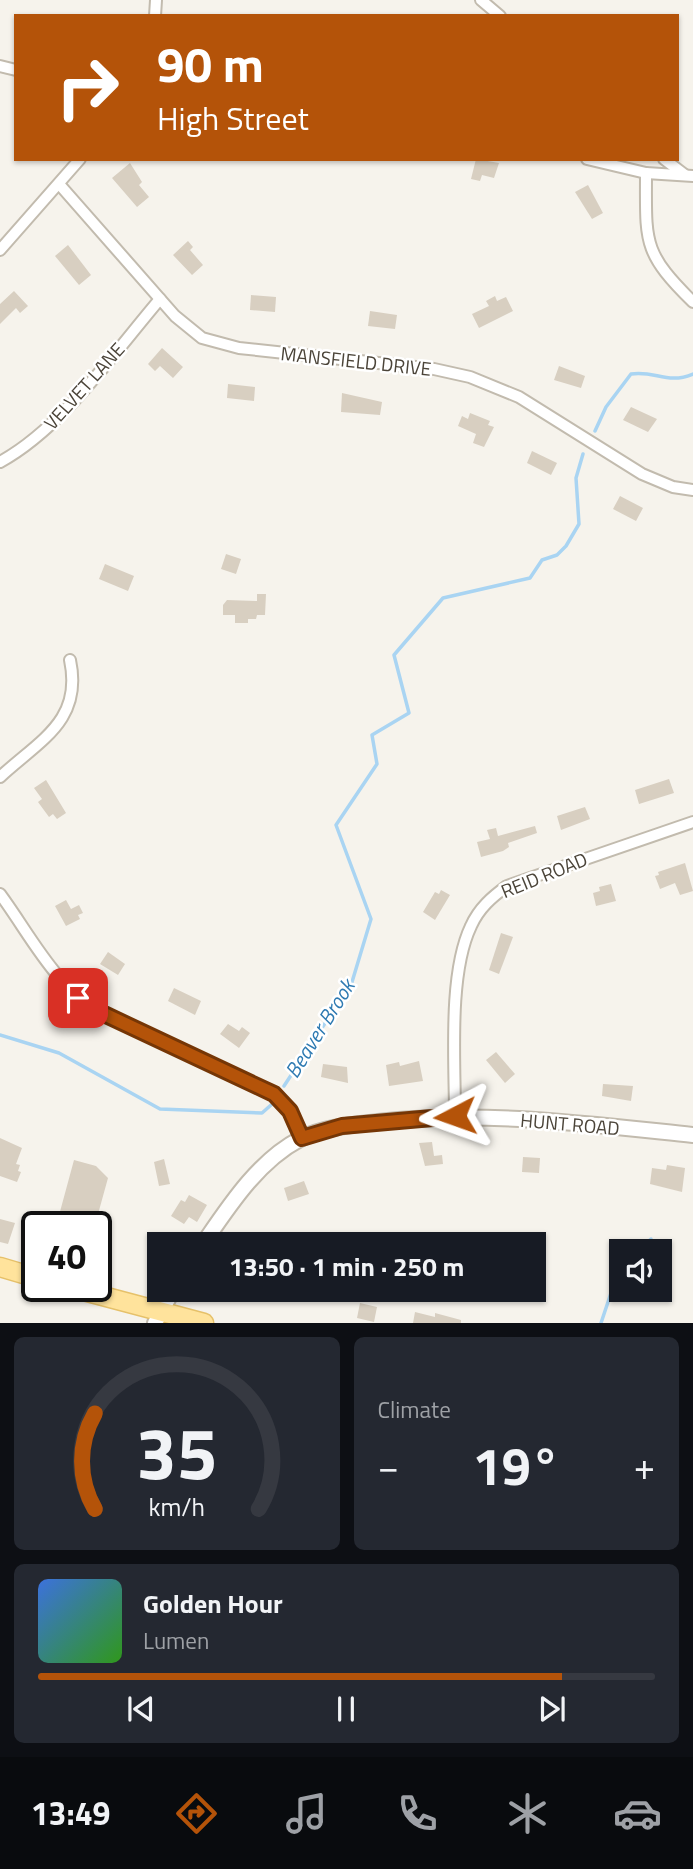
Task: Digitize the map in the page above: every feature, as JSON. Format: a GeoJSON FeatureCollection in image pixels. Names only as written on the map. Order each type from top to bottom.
{"type":"FeatureCollection","features":[{"type":"Feature","properties":{"kind":"main road"},"geometry":{"type":"LineString","coordinates":[[0,1267],[21,1273]]}},
{"type":"Feature","properties":{"kind":"main road"},"geometry":{"type":"LineString","coordinates":[[112,1302],[158,1317],[204,1323]]}},
{"type":"Feature","properties":{"kind":"street"},"geometry":{"type":"LineString","coordinates":[[481,0],[498,14]]}},
{"type":"Feature","properties":{"kind":"street"},"geometry":{"type":"LineString","coordinates":[[0,250],[78,161]]}},
{"type":"Feature","properties":{"kind":"street"},"geometry":{"type":"LineString","coordinates":[[595,161],[646,173],[689,176]]}},
{"type":"Feature","properties":{"kind":"street"},"geometry":{"type":"LineString","coordinates":[[667,161],[689,176]]}},
{"type":"Feature","properties":{"kind":"street"},"geometry":{"type":"LineString","coordinates":[[646,173],[647,233],[654,260],[693,302]]}},
{"type":"Feature","properties":{"kind":"street","name":"MANSFIELD DRIVE"},"geometry":{"type":"LineString","coordinates":[[59,184],[192,332],[215,343],[435,369],[487,382],[544,412],[642,474],[673,487],[693,490]]}},
{"type":"Feature","properties":{"kind":"street","name":"VELVET LANE"},"geometry":{"type":"LineString","coordinates":[[0,462],[22,449],[57,418],[160,299]]}},
{"type":"Feature","properties":{"kind":"street"},"geometry":{"type":"LineString","coordinates":[[0,777],[40,742],[69,708],[74,685],[70,660]]}},
{"type":"Feature","properties":{"kind":"street","name":"REID ROAD"},"geometry":{"type":"LineString","coordinates":[[455,1116],[455,1017],[461,962],[471,926],[488,900],[507,886],[693,822]]}},
{"type":"Feature","properties":{"kind":"street"},"geometry":{"type":"LineString","coordinates":[[0,894],[52,972],[78,998],[104,1014],[274,1094],[290,1111],[302,1138]]}},
{"type":"Feature","properties":{"kind":"street","name":"HUNT ROAD"},"geometry":{"type":"LineString","coordinates":[[212,1232],[257,1174],[302,1138],[342,1126],[455,1116],[693,1135]]}},
{"type":"Feature","properties":{"kind":"building"},"geometry":{"type":"Polygon","coordinates":[[[476,161],[499,163],[494,178],[482,175],[480,181],[471,179],[476,161]]]}},
{"type":"Feature","properties":{"kind":"building"},"geometry":{"type":"Polygon","coordinates":[[[130,163],[142,182],[139,185],[149,197],[137,207],[112,178],[130,163]]]}},
{"type":"Feature","properties":{"kind":"building"},"geometry":{"type":"Polygon","coordinates":[[[588,185],[603,213],[592,219],[575,192],[588,185]]]}},
{"type":"Feature","properties":{"kind":"building"},"geometry":{"type":"Polygon","coordinates":[[[188,241],[193,247],[190,250],[203,265],[192,275],[173,255],[188,241]]]}},
{"type":"Feature","properties":{"kind":"building"},"geometry":{"type":"Polygon","coordinates":[[[68,245],[91,275],[79,285],[55,256],[68,245]]]}},
{"type":"Feature","properties":{"kind":"building"},"geometry":{"type":"Polygon","coordinates":[[[14,291],[28,306],[20,313],[16,308],[0,324],[0,304],[14,291]]]}},
{"type":"Feature","properties":{"kind":"building"},"geometry":{"type":"Polygon","coordinates":[[[251,295],[276,297],[275,312],[250,310],[251,295]]]}},
{"type":"Feature","properties":{"kind":"building"},"geometry":{"type":"Polygon","coordinates":[[[495,296],[497,301],[506,297],[513,311],[479,328],[472,314],[489,306],[486,301],[495,296]]]}},
{"type":"Feature","properties":{"kind":"building"},"geometry":{"type":"Polygon","coordinates":[[[370,311],[397,315],[395,329],[368,326],[370,311]]]}},
{"type":"Feature","properties":{"kind":"building"},"geometry":{"type":"Polygon","coordinates":[[[162,348],[183,367],[173,378],[160,366],[155,371],[148,364],[162,348]]]}},
{"type":"Feature","properties":{"kind":"building"},"geometry":{"type":"Polygon","coordinates":[[[559,366],[585,376],[581,388],[554,380],[559,366]]]}},
{"type":"Feature","properties":{"kind":"building"},"geometry":{"type":"Polygon","coordinates":[[[228,384],[255,387],[254,401],[227,398],[228,384]]]}},
{"type":"Feature","properties":{"kind":"building"},"geometry":{"type":"Polygon","coordinates":[[[342,393],[382,402],[380,415],[341,412],[342,393]]]}},
{"type":"Feature","properties":{"kind":"building"},"geometry":{"type":"Polygon","coordinates":[[[631,407],[657,419],[648,432],[623,420],[631,407]]]}},
{"type":"Feature","properties":{"kind":"building"},"geometry":{"type":"Polygon","coordinates":[[[470,413],[490,421],[488,425],[494,427],[484,447],[473,443],[476,434],[458,426],[462,416],[468,419],[470,413]]]}},
{"type":"Feature","properties":{"kind":"building"},"geometry":{"type":"Polygon","coordinates":[[[532,451],[557,463],[551,475],[527,463],[532,451]]]}},
{"type":"Feature","properties":{"kind":"building"},"geometry":{"type":"Polygon","coordinates":[[[620,496],[643,508],[636,521],[613,509],[620,496]]]}},
{"type":"Feature","properties":{"kind":"building"},"geometry":{"type":"Polygon","coordinates":[[[226,554],[241,559],[236,574],[221,569],[226,554]]]}},
{"type":"Feature","properties":{"kind":"building"},"geometry":{"type":"Polygon","coordinates":[[[105,564],[134,576],[128,591],[99,579],[105,564]]]}},
{"type":"Feature","properties":{"kind":"building"},"geometry":{"type":"Polygon","coordinates":[[[257,594],[266,594],[265,615],[248,619],[248,623],[235,623],[235,615],[223,615],[223,605],[227,600],[257,601],[257,594]]]}},
{"type":"Feature","properties":{"kind":"building"},"geometry":{"type":"Polygon","coordinates":[[[669,779],[674,793],[639,804],[635,790],[669,779]]]}},
{"type":"Feature","properties":{"kind":"building"},"geometry":{"type":"Polygon","coordinates":[[[46,780],[66,813],[57,819],[53,814],[49,817],[38,802],[42,799],[34,788],[46,780]]]}},
{"type":"Feature","properties":{"kind":"building"},"geometry":{"type":"Polygon","coordinates":[[[585,807],[590,819],[561,830],[557,816],[585,807]]]}},
{"type":"Feature","properties":{"kind":"building"},"geometry":{"type":"Polygon","coordinates":[[[535,826],[537,833],[508,843],[509,847],[503,851],[481,857],[477,842],[490,839],[487,830],[496,828],[498,836],[535,826]]]}},
{"type":"Feature","properties":{"kind":"building"},"geometry":{"type":"Polygon","coordinates":[[[685,863],[693,891],[680,895],[675,883],[660,889],[655,876],[659,875],[658,872],[685,863]]]}},
{"type":"Feature","properties":{"kind":"building"},"geometry":{"type":"Polygon","coordinates":[[[611,884],[616,901],[596,906],[593,893],[600,891],[599,887],[611,884]]]}},
{"type":"Feature","properties":{"kind":"building"},"geometry":{"type":"Polygon","coordinates":[[[441,890],[450,895],[435,920],[423,912],[435,892],[439,894],[441,890]]]}},
{"type":"Feature","properties":{"kind":"building"},"geometry":{"type":"Polygon","coordinates":[[[66,900],[71,909],[79,905],[83,913],[78,915],[80,919],[66,926],[55,906],[66,900]]]}},
{"type":"Feature","properties":{"kind":"building"},"geometry":{"type":"Polygon","coordinates":[[[501,933],[513,937],[499,974],[489,970],[501,933]]]}},
{"type":"Feature","properties":{"kind":"building"},"geometry":{"type":"Polygon","coordinates":[[[108,952],[125,964],[118,975],[100,964],[108,952]]]}},
{"type":"Feature","properties":{"kind":"building"},"geometry":{"type":"Polygon","coordinates":[[[174,988],[201,1001],[195,1015],[168,1001],[174,988]]]}},
{"type":"Feature","properties":{"kind":"building"},"geometry":{"type":"Polygon","coordinates":[[[63,1002],[76,1010],[66,1025],[53,1017],[63,1002]]]}},
{"type":"Feature","properties":{"kind":"building"},"geometry":{"type":"Polygon","coordinates":[[[228,1024],[239,1031],[242,1027],[250,1033],[239,1048],[220,1034],[228,1024]]]}},
{"type":"Feature","properties":{"kind":"building"},"geometry":{"type":"Polygon","coordinates":[[[496,1052],[515,1074],[505,1083],[486,1060],[496,1052]]]}},
{"type":"Feature","properties":{"kind":"building"},"geometry":{"type":"Polygon","coordinates":[[[419,1061],[423,1081],[389,1086],[386,1065],[399,1062],[400,1066],[419,1061]]]}},
{"type":"Feature","properties":{"kind":"building"},"geometry":{"type":"Polygon","coordinates":[[[323,1064],[347,1067],[348,1083],[321,1077],[323,1064]]]}},
{"type":"Feature","properties":{"kind":"building"},"geometry":{"type":"Polygon","coordinates":[[[603,1084],[633,1086],[631,1101],[602,1096],[603,1084]]]}},
{"type":"Feature","properties":{"kind":"building"},"geometry":{"type":"Polygon","coordinates":[[[0,1138],[22,1148],[16,1164],[20,1165],[18,1171],[21,1172],[17,1182],[0,1176],[0,1138]]]}},
{"type":"Feature","properties":{"kind":"building"},"geometry":{"type":"Polygon","coordinates":[[[432,1142],[434,1156],[442,1155],[443,1164],[425,1166],[419,1143],[432,1142]]]}},
{"type":"Feature","properties":{"kind":"building"},"geometry":{"type":"Polygon","coordinates":[[[523,1157],[540,1158],[539,1173],[522,1172],[523,1157]]]}},
{"type":"Feature","properties":{"kind":"building"},"geometry":{"type":"Polygon","coordinates":[[[164,1159],[170,1184],[159,1186],[154,1162],[164,1159]]]}},
{"type":"Feature","properties":{"kind":"building"},"geometry":{"type":"Polygon","coordinates":[[[74,1160],[96,1166],[108,1178],[99,1211],[60,1211],[74,1160]]]}},
{"type":"Feature","properties":{"kind":"building"},"geometry":{"type":"Polygon","coordinates":[[[667,1165],[685,1168],[682,1192],[650,1184],[652,1168],[666,1170],[667,1165]]]}},
{"type":"Feature","properties":{"kind":"building"},"geometry":{"type":"Polygon","coordinates":[[[304,1181],[309,1194],[288,1201],[284,1188],[304,1181]]]}},
{"type":"Feature","properties":{"kind":"building"},"geometry":{"type":"Polygon","coordinates":[[[189,1195],[207,1205],[197,1222],[189,1217],[184,1224],[171,1216],[181,1200],[185,1202],[189,1195]]]}},
{"type":"Feature","properties":{"kind":"building"},"geometry":{"type":"Polygon","coordinates":[[[0,1219],[15,1223],[8,1244],[0,1242],[0,1219]]]}},
{"type":"Feature","properties":{"kind":"building"},"geometry":{"type":"Polygon","coordinates":[[[360,1303],[377,1307],[374,1322],[357,1318],[360,1303]]]}},
{"type":"Feature","properties":{"kind":"building"},"geometry":{"type":"Polygon","coordinates":[[[415,1312],[435,1317],[435,1313],[461,1320],[461,1323],[413,1323],[415,1312]]]}},
{"type":"Feature","properties":{"kind":"waterway","name":"Beaver Brook"},"geometry":{"type":"LineString","coordinates":[[595,431],[606,407],[631,374],[668,378],[693,374]]}},
{"type":"Feature","properties":{"kind":"waterway","name":"Beaver Brook"},"geometry":{"type":"LineString","coordinates":[[284,1086],[352,982],[371,919],[336,825],[377,764],[372,735],[409,713],[394,655],[443,598],[530,578],[542,560],[557,555],[566,546],[579,524],[576,478],[583,454]]}},
{"type":"Feature","properties":{"kind":"waterway","name":"Beaver Brook"},"geometry":{"type":"LineString","coordinates":[[0,1035],[59,1053],[160,1109],[262,1113],[271,1105]]}},
{"type":"Feature","properties":{"kind":"waterway"},"geometry":{"type":"LineString","coordinates":[[601,1323],[609,1299]]}},
{"type":"Feature","properties":{"kind":"route"},"geometry":{"type":"LineString","coordinates":[[78,998],[104,1014],[274,1094],[290,1111],[302,1138],[342,1126],[455,1116]]}}]}
